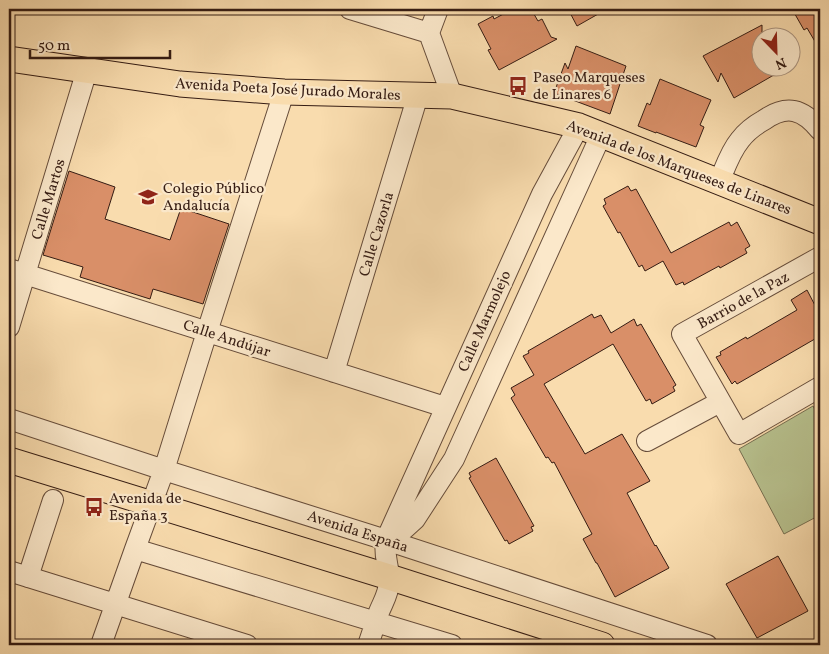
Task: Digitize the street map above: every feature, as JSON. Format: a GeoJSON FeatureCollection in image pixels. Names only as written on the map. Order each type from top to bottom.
{"type":"FeatureCollection","features":[{"type":"Feature","properties":{"kind":"main road","name":"Avenida Poeta José Jurado Morales"},"geometry":{"type":"LineString","coordinates":[[9,59],[180,84],[284,92],[418,95]]}},
{"type":"Feature","properties":{"kind":"main road","name":"Avenida de los Marqueses de Linares"},"geometry":{"type":"LineString","coordinates":[[418,95],[452,96],[590,130],[820,222]]}},
{"type":"Feature","properties":{"kind":"main road"},"geometry":{"type":"LineString","coordinates":[[9,460],[389,577],[558,639],[602,645]]}},
{"type":"Feature","properties":{"kind":"street"},"geometry":{"type":"LineString","coordinates":[[350,9],[429,33]]}},
{"type":"Feature","properties":{"kind":"street"},"geometry":{"type":"LineString","coordinates":[[438,9],[429,33],[452,96]]}},
{"type":"Feature","properties":{"kind":"street","name":"Calle Martos"},"geometry":{"type":"LineString","coordinates":[[9,327],[17,271],[87,70]]}},
{"type":"Feature","properties":{"kind":"street"},"geometry":{"type":"LineString","coordinates":[[101,645],[164,470],[284,92]]}},
{"type":"Feature","properties":{"kind":"street","name":"Calle Cazorla"},"geometry":{"type":"LineString","coordinates":[[334,372],[418,95]]}},
{"type":"Feature","properties":{"kind":"street"},"geometry":{"type":"LineString","coordinates":[[719,182],[729,158],[740,140],[753,127],[773,114],[784,110],[796,110],[809,118],[820,130]]}},
{"type":"Feature","properties":{"kind":"street","name":"Calle Marmolejo"},"geometry":{"type":"LineString","coordinates":[[389,577],[385,553],[386,540],[546,187],[590,130]]}},
{"type":"Feature","properties":{"kind":"street","name":"Calle Marmolejo"},"geometry":{"type":"LineString","coordinates":[[386,540],[404,529],[415,519],[452,462],[571,202],[590,130]]}},
{"type":"Feature","properties":{"kind":"street"},"geometry":{"type":"LineString","coordinates":[[546,187],[552,183],[560,182],[568,191],[571,202]]}},
{"type":"Feature","properties":{"kind":"street","name":"Barrio de la Paz"},"geometry":{"type":"LineString","coordinates":[[820,257],[682,334],[739,434],[820,387]]}},
{"type":"Feature","properties":{"kind":"street","name":"Calle Andújar"},"geometry":{"type":"LineString","coordinates":[[17,271],[446,407]]}},
{"type":"Feature","properties":{"kind":"street"},"geometry":{"type":"LineString","coordinates":[[647,442],[720,402]]}},
{"type":"Feature","properties":{"kind":"street","name":"Avenida España"},"geometry":{"type":"LineString","coordinates":[[9,419],[707,645]]}},
{"type":"Feature","properties":{"kind":"street"},"geometry":{"type":"LineString","coordinates":[[424,456],[426,465],[431,469],[438,470],[452,462]]}},
{"type":"Feature","properties":{"kind":"street"},"geometry":{"type":"LineString","coordinates":[[28,577],[53,500]]}},
{"type":"Feature","properties":{"kind":"street"},"geometry":{"type":"LineString","coordinates":[[135,549],[452,645]]}},
{"type":"Feature","properties":{"kind":"street"},"geometry":{"type":"LineString","coordinates":[[9,571],[247,645]]}},
{"type":"Feature","properties":{"kind":"street"},"geometry":{"type":"LineString","coordinates":[[368,645],[388,591],[389,577]]}},
{"type":"Feature","properties":{"kind":"green space"},"geometry":{"type":"Polygon","coordinates":[[[813,406],[820,419],[820,515],[784,534],[739,449],[813,406]]]}},
{"type":"Feature","properties":{"kind":"building"},"geometry":{"type":"Polygon","coordinates":[[[513,9],[531,9],[538,21],[542,19],[551,37],[557,39],[499,70],[488,50],[491,49],[478,24],[493,16],[494,19],[513,9]]]}},
{"type":"Feature","properties":{"kind":"building"},"geometry":{"type":"Polygon","coordinates":[[[568,9],[607,9],[577,26],[568,9]]]}},
{"type":"Feature","properties":{"kind":"building"},"geometry":{"type":"Polygon","coordinates":[[[792,9],[820,9],[820,50],[807,28],[804,30],[792,9]]]}},
{"type":"Feature","properties":{"kind":"building"},"geometry":{"type":"Polygon","coordinates":[[[752,30],[752,78],[769,78],[734,98],[721,73],[718,82],[703,56],[752,30]]]}},
{"type":"Feature","properties":{"kind":"building"},"geometry":{"type":"Polygon","coordinates":[[[576,46],[626,66],[610,114],[554,93],[565,63],[568,69],[576,46]]]}},
{"type":"Feature","properties":{"kind":"building"},"geometry":{"type":"Polygon","coordinates":[[[660,79],[711,100],[700,125],[704,127],[696,147],[638,126],[647,103],[650,105],[660,79]]]}},
{"type":"Feature","properties":{"kind":"building"},"geometry":{"type":"Polygon","coordinates":[[[69,171],[115,187],[105,219],[170,240],[181,208],[229,224],[203,304],[153,289],[150,299],[80,277],[83,267],[43,255],[69,171]]]}},
{"type":"Feature","properties":{"kind":"building"},"geometry":{"type":"Polygon","coordinates":[[[628,186],[631,191],[636,189],[671,253],[729,222],[731,226],[737,222],[750,246],[745,249],[747,253],[684,285],[683,282],[676,285],[663,261],[645,271],[642,265],[639,267],[603,206],[606,204],[604,199],[628,186]]]}},
{"type":"Feature","properties":{"kind":"building"},"geometry":{"type":"Polygon","coordinates":[[[807,290],[820,315],[820,336],[737,384],[735,381],[732,384],[716,357],[721,355],[720,352],[746,337],[747,339],[797,310],[791,300],[807,290]]]}},
{"type":"Feature","properties":{"kind":"building"},"geometry":{"type":"Polygon","coordinates":[[[592,314],[594,318],[601,315],[611,333],[634,319],[637,326],[641,324],[676,385],[673,387],[675,391],[652,404],[650,399],[646,401],[613,344],[544,384],[585,454],[622,434],[650,481],[627,493],[669,568],[615,597],[583,539],[592,534],[554,462],[552,463],[548,457],[546,458],[511,398],[515,395],[511,388],[534,375],[523,356],[529,353],[528,351],[592,314]]]}},
{"type":"Feature","properties":{"kind":"building"},"geometry":{"type":"Polygon","coordinates":[[[496,458],[534,526],[531,527],[533,531],[509,544],[507,540],[505,541],[469,478],[471,477],[469,473],[496,458]]]}},
{"type":"Feature","properties":{"kind":"building"},"geometry":{"type":"Polygon","coordinates":[[[778,556],[808,611],[757,638],[726,584],[778,556]]]}},
{"type":"Feature","properties":{"kind":"place","name":"Paseo Marqueses de Linares 6"},"geometry":{"type":"Point","coordinates":[518,86]}},
{"type":"Feature","properties":{"kind":"place","name":"Colegio Público Andalucía"},"geometry":{"type":"Point","coordinates":[148,197]}},
{"type":"Feature","properties":{"kind":"place","name":"Avenida de España 3"},"geometry":{"type":"Point","coordinates":[94,507]}}]}
